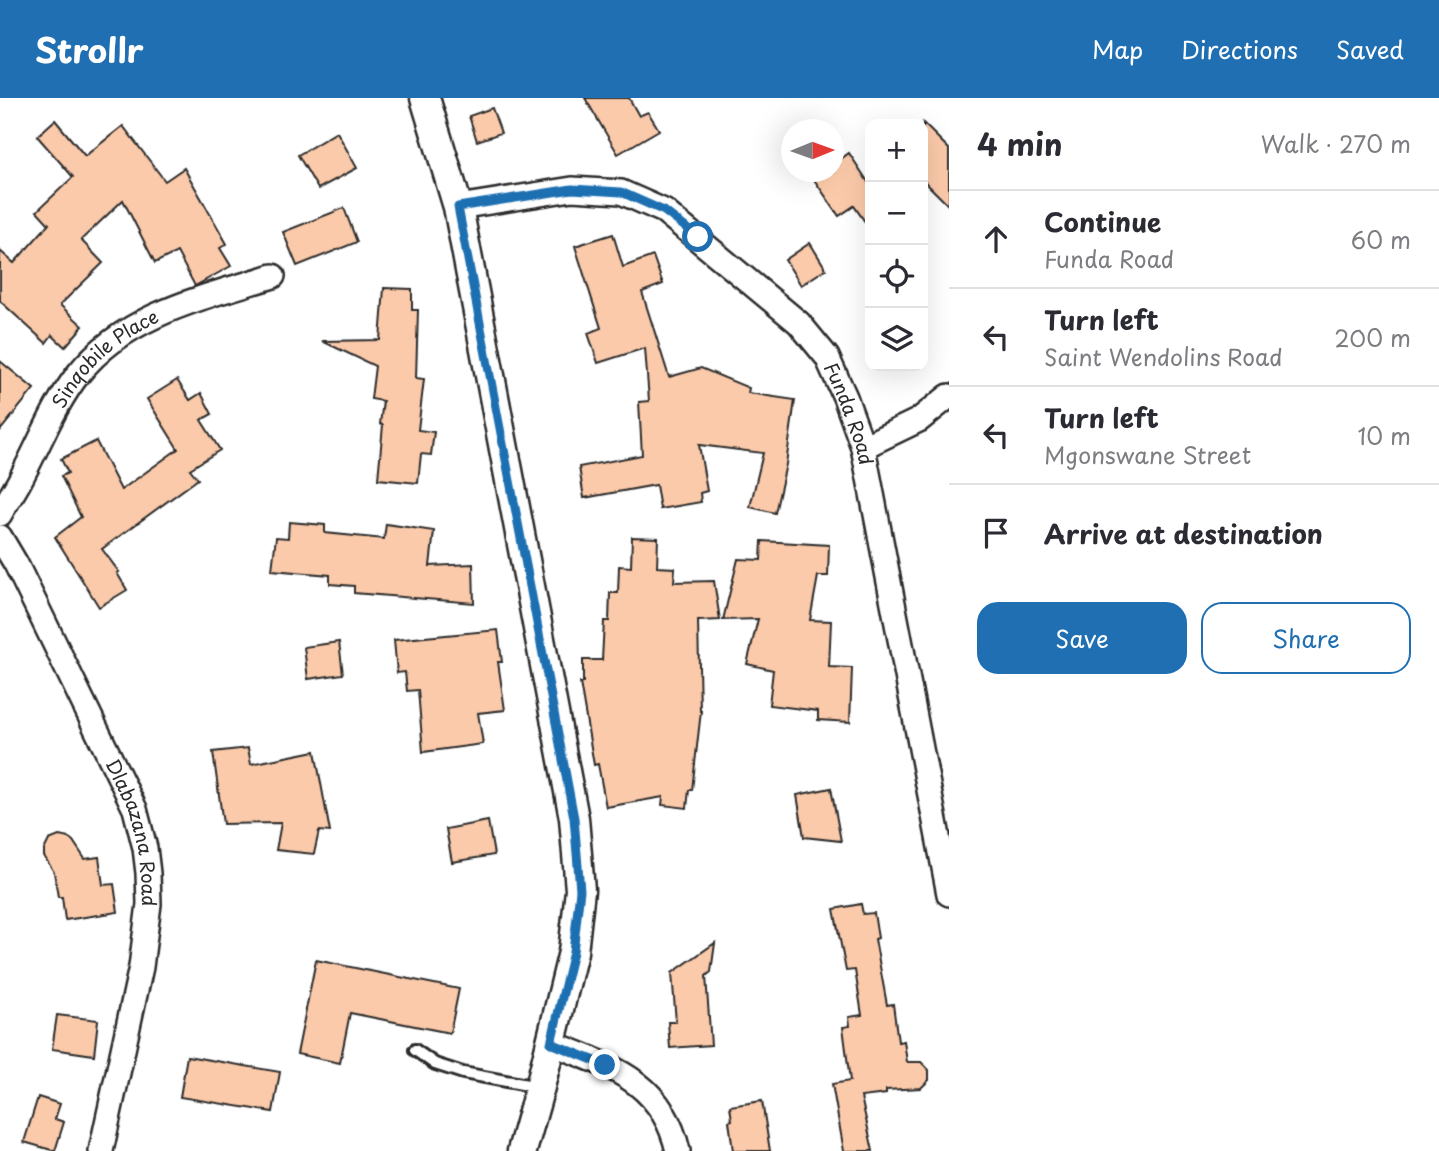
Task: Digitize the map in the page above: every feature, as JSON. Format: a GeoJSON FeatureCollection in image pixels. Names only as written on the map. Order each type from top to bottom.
{"type":"FeatureCollection","features":[{"type":"Feature","properties":{"kind":"street"},"geometry":{"type":"LineString","coordinates":[[425,98],[458,207],[574,818],[580,890],[575,940],[522,1151]]}},
{"type":"Feature","properties":{"kind":"street","name":"Funda Road"},"geometry":{"type":"LineString","coordinates":[[458,207],[572,189],[621,192],[664,211],[799,323],[827,357],[863,447],[949,894]]}},
{"type":"Feature","properties":{"kind":"street","name":"Sinqobile Place"},"geometry":{"type":"LineString","coordinates":[[0,514],[20,481],[54,412],[78,374],[99,352],[135,326],[186,303],[273,276]]}},
{"type":"Feature","properties":{"kind":"street"},"geometry":{"type":"LineString","coordinates":[[863,447],[919,420],[949,396]]}},
{"type":"Feature","properties":{"kind":"street","name":"Dlabazana Road"},"geometry":{"type":"LineString","coordinates":[[0,537],[16,564],[135,809],[145,848],[149,904],[141,967],[101,1151]]}},
{"type":"Feature","properties":{"kind":"street"},"geometry":{"type":"LineString","coordinates":[[551,1043],[605,1065],[633,1080],[651,1094],[664,1112],[678,1151]]}},
{"type":"Feature","properties":{"kind":"lane"},"geometry":{"type":"LineString","coordinates":[[415,1050],[435,1064],[463,1073],[540,1087]]}},
{"type":"Feature","properties":{"kind":"building"},"geometry":{"type":"Polygon","coordinates":[[[585,98],[629,98],[639,116],[648,112],[659,130],[618,154],[585,98]]]}},
{"type":"Feature","properties":{"kind":"building"},"geometry":{"type":"Polygon","coordinates":[[[492,108],[501,133],[477,141],[469,116],[492,108]]]}},
{"type":"Feature","properties":{"kind":"building"},"geometry":{"type":"Polygon","coordinates":[[[55,120],[85,156],[123,126],[165,181],[184,168],[227,244],[220,248],[231,266],[195,286],[177,252],[155,263],[123,200],[81,240],[103,263],[60,305],[83,326],[65,347],[52,335],[46,343],[0,301],[0,251],[14,263],[49,224],[37,211],[73,177],[37,136],[55,120]]]}},
{"type":"Feature","properties":{"kind":"building"},"geometry":{"type":"Polygon","coordinates":[[[928,128],[949,149],[949,206],[928,185],[928,128]]]}},
{"type":"Feature","properties":{"kind":"building"},"geometry":{"type":"Polygon","coordinates":[[[337,132],[357,168],[318,189],[298,155],[337,132]]]}},
{"type":"Feature","properties":{"kind":"building"},"geometry":{"type":"Polygon","coordinates":[[[849,153],[865,177],[865,222],[854,206],[839,216],[816,182],[844,182],[844,157],[849,153]]]}},
{"type":"Feature","properties":{"kind":"building"},"geometry":{"type":"Polygon","coordinates":[[[344,208],[357,242],[297,266],[283,232],[344,208]]]}},
{"type":"Feature","properties":{"kind":"building"},"geometry":{"type":"Polygon","coordinates":[[[613,234],[623,267],[653,256],[663,284],[642,292],[669,377],[701,368],[749,388],[748,393],[795,400],[786,464],[775,513],[750,507],[763,453],[699,445],[707,491],[700,493],[701,502],[660,509],[656,485],[584,498],[579,467],[642,455],[639,402],[649,401],[645,348],[598,363],[588,333],[601,328],[575,246],[613,234]]]}},
{"type":"Feature","properties":{"kind":"building"},"geometry":{"type":"Polygon","coordinates":[[[810,243],[826,269],[801,285],[785,260],[810,243]]]}},
{"type":"Feature","properties":{"kind":"building"},"geometry":{"type":"Polygon","coordinates":[[[384,288],[412,289],[412,310],[418,310],[416,378],[424,379],[418,430],[434,432],[431,455],[421,454],[418,483],[378,479],[383,401],[371,399],[375,366],[322,341],[380,340],[384,288]]]}},
{"type":"Feature","properties":{"kind":"building"},"geometry":{"type":"Polygon","coordinates":[[[0,361],[34,389],[0,431],[0,361]]]}},
{"type":"Feature","properties":{"kind":"building"},"geometry":{"type":"Polygon","coordinates":[[[177,380],[190,400],[201,393],[212,414],[201,420],[220,450],[190,469],[198,479],[102,549],[119,572],[117,573],[127,590],[99,607],[55,537],[81,517],[61,476],[68,473],[61,459],[96,441],[121,490],[178,449],[147,399],[177,380]]]}},
{"type":"Feature","properties":{"kind":"building"},"geometry":{"type":"Polygon","coordinates":[[[289,522],[325,525],[325,533],[384,539],[386,524],[434,531],[430,566],[473,564],[474,603],[354,593],[354,586],[330,584],[330,575],[272,570],[276,537],[288,538],[289,522]]]}},
{"type":"Feature","properties":{"kind":"building"},"geometry":{"type":"Polygon","coordinates":[[[632,537],[658,538],[657,567],[675,568],[674,582],[714,581],[720,620],[698,621],[701,711],[692,790],[689,790],[687,808],[662,805],[663,797],[606,807],[598,764],[594,765],[580,683],[583,683],[583,660],[602,660],[604,621],[609,621],[610,593],[618,593],[619,566],[631,567],[632,537]]]}},
{"type":"Feature","properties":{"kind":"building"},"geometry":{"type":"Polygon","coordinates":[[[762,541],[829,545],[828,576],[818,576],[810,620],[831,621],[829,667],[852,668],[850,722],[818,720],[818,711],[769,705],[773,670],[747,664],[758,619],[723,620],[738,559],[761,560],[762,541]]]}},
{"type":"Feature","properties":{"kind":"building"},"geometry":{"type":"Polygon","coordinates":[[[498,630],[502,662],[498,662],[505,710],[478,713],[483,744],[423,752],[418,690],[407,691],[405,672],[397,673],[394,640],[498,630]]]}},
{"type":"Feature","properties":{"kind":"building"},"geometry":{"type":"Polygon","coordinates":[[[339,642],[343,674],[308,679],[304,647],[339,642]]]}},
{"type":"Feature","properties":{"kind":"building"},"geometry":{"type":"Polygon","coordinates":[[[248,748],[251,764],[315,751],[330,832],[319,831],[314,854],[276,850],[281,823],[223,824],[213,752],[248,748]]]}},
{"type":"Feature","properties":{"kind":"building"},"geometry":{"type":"Polygon","coordinates":[[[831,788],[841,841],[804,837],[797,795],[831,788]]]}},
{"type":"Feature","properties":{"kind":"building"},"geometry":{"type":"Polygon","coordinates":[[[488,821],[494,855],[452,862],[446,829],[488,821]]]}},
{"type":"Feature","properties":{"kind":"building"},"geometry":{"type":"Polygon","coordinates":[[[59,836],[73,841],[85,859],[99,857],[103,885],[114,884],[118,912],[65,920],[62,897],[58,897],[54,872],[44,856],[49,840],[59,836]]]}},
{"type":"Feature","properties":{"kind":"building"},"geometry":{"type":"Polygon","coordinates":[[[861,904],[863,914],[874,913],[878,938],[875,939],[887,1005],[893,1004],[898,1042],[904,1041],[907,1062],[921,1062],[929,1070],[929,1080],[921,1088],[886,1090],[886,1094],[861,1097],[873,1151],[844,1151],[832,1084],[850,1081],[843,1027],[850,1026],[849,1017],[862,1015],[855,970],[846,971],[834,909],[861,904]]]}},
{"type":"Feature","properties":{"kind":"building"},"geometry":{"type":"Polygon","coordinates":[[[715,943],[711,972],[706,976],[711,1045],[670,1048],[668,1022],[676,1022],[672,973],[715,943]]]}},
{"type":"Feature","properties":{"kind":"building"},"geometry":{"type":"Polygon","coordinates":[[[316,960],[459,989],[450,1033],[350,1013],[340,1063],[297,1054],[316,960]]]}},
{"type":"Feature","properties":{"kind":"building"},"geometry":{"type":"Polygon","coordinates":[[[57,1015],[98,1020],[94,1055],[52,1049],[57,1015]]]}},
{"type":"Feature","properties":{"kind":"building"},"geometry":{"type":"Polygon","coordinates":[[[187,1056],[280,1072],[273,1112],[180,1097],[187,1056]]]}},
{"type":"Feature","properties":{"kind":"building"},"geometry":{"type":"Polygon","coordinates":[[[38,1097],[60,1104],[55,1119],[64,1122],[55,1151],[24,1142],[38,1097]]]}},
{"type":"Feature","properties":{"kind":"building"},"geometry":{"type":"Polygon","coordinates":[[[762,1101],[770,1151],[733,1151],[730,1106],[762,1101]]]}},
{"type":"Feature","properties":{"kind":"route"},"geometry":{"type":"LineString","coordinates":[[605,1065],[551,1043],[573,952],[580,890],[574,818],[458,207],[572,189],[621,192],[664,211],[698,237]]}}]}
